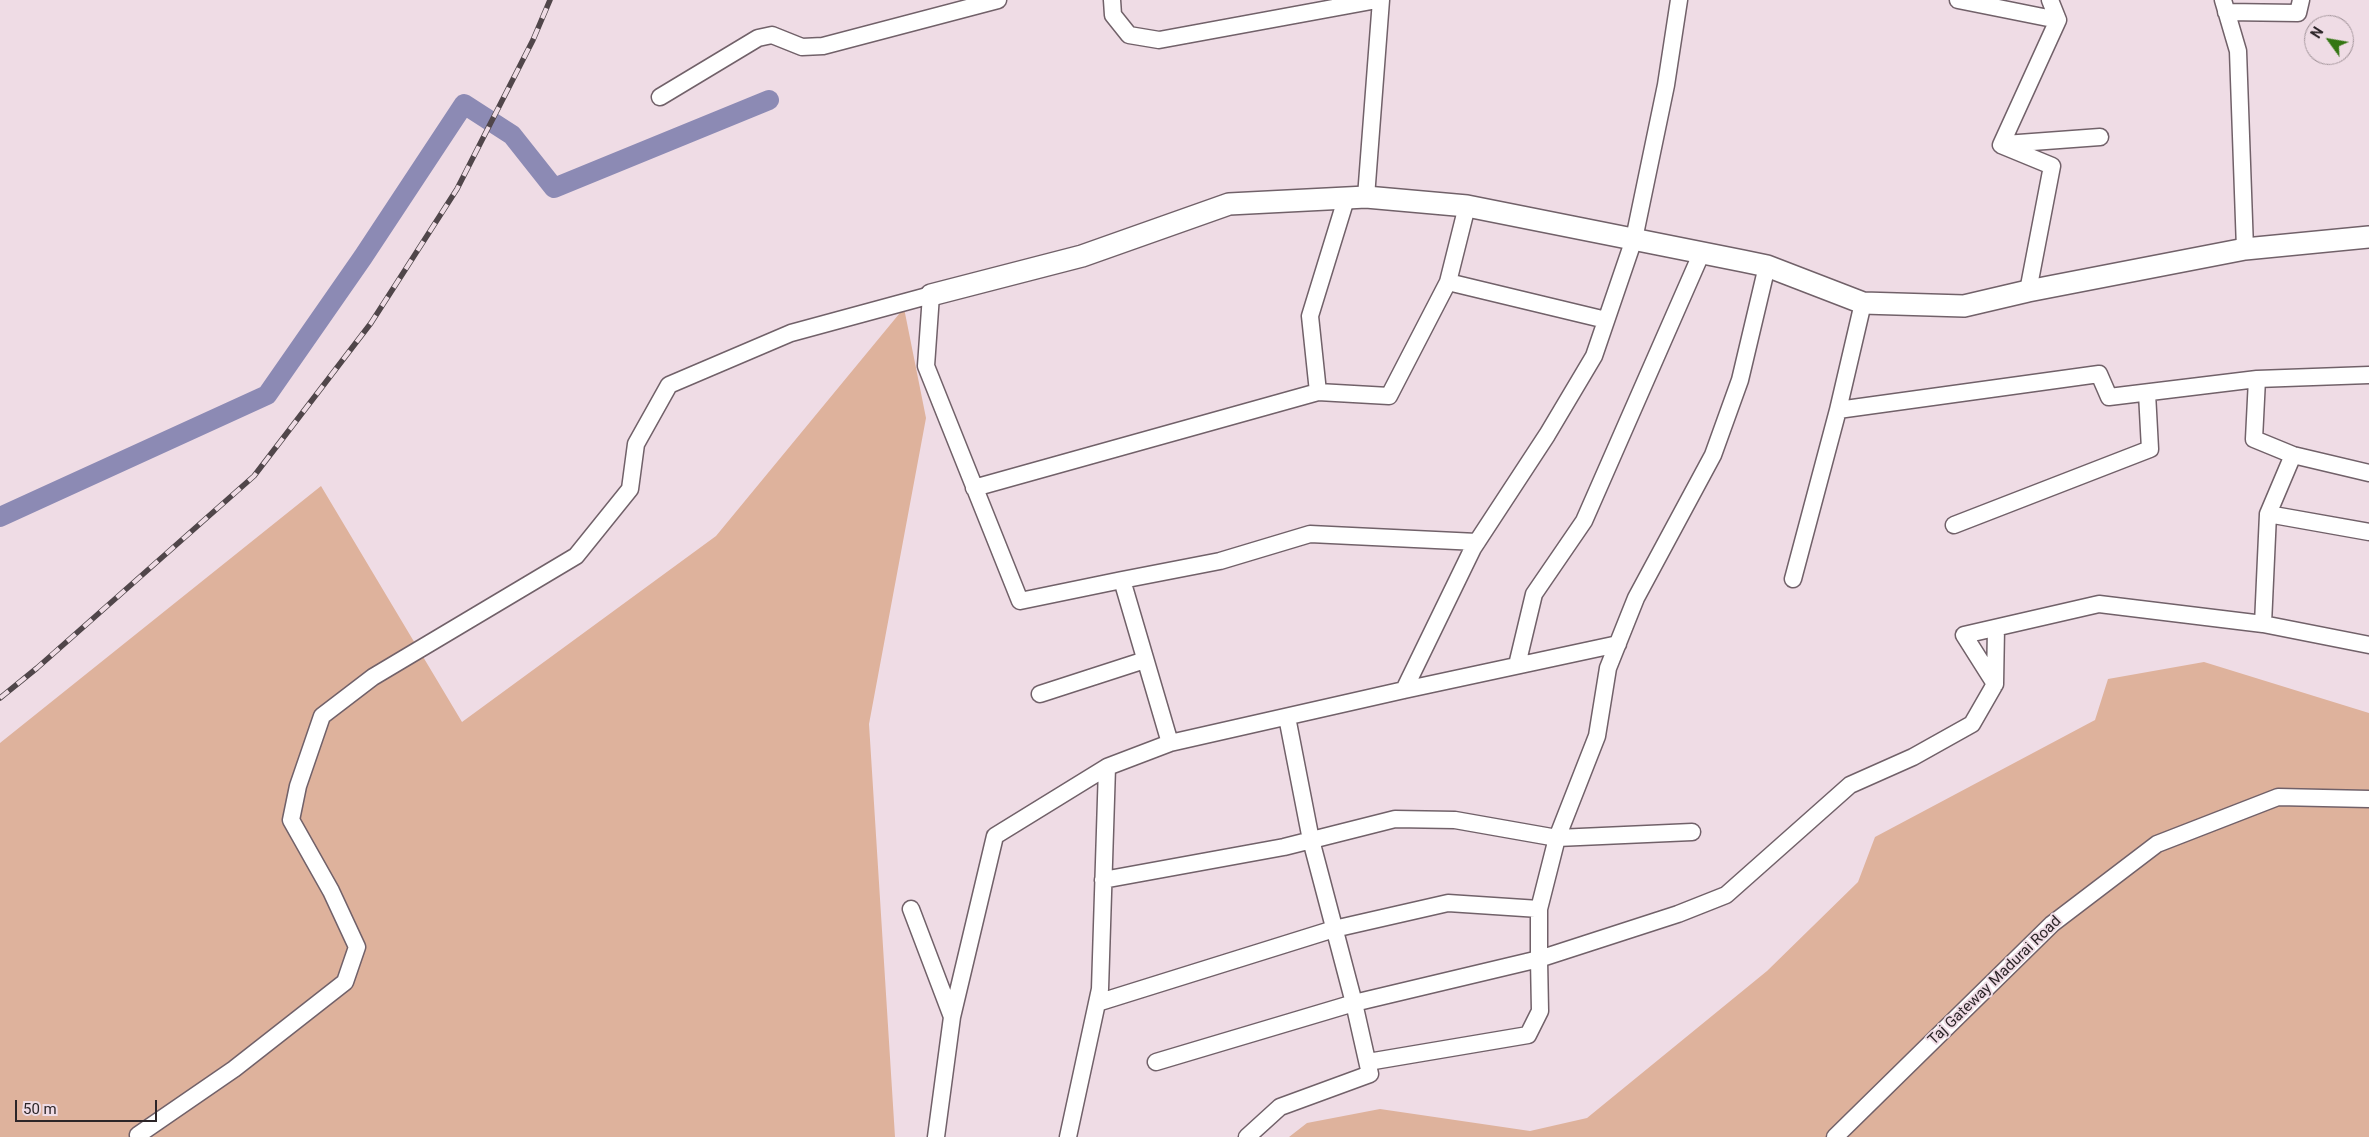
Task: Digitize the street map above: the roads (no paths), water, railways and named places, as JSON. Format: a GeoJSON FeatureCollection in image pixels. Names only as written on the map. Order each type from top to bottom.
{"type":"FeatureCollection","features":[{"type":"Feature","properties":{"kind":"street"},"geometry":{"type":"LineString","coordinates":[[660,97],[758,38],[772,35],[802,47],[823,46],[998,0]]}},
{"type":"Feature","properties":{"kind":"street"},"geometry":{"type":"LineString","coordinates":[[1112,0],[1113,15],[1129,35],[1159,40],[1379,0],[1356,198],[1310,316],[1318,392]]}},
{"type":"Feature","properties":{"kind":"street"},"geometry":{"type":"LineString","coordinates":[[1404,690],[1477,542],[1548,435],[1594,356],[1634,239],[1666,85],[1679,0]]}},
{"type":"Feature","properties":{"kind":"street"},"geometry":{"type":"LineString","coordinates":[[1958,0],[2058,20]]}},
{"type":"Feature","properties":{"kind":"street"},"geometry":{"type":"LineString","coordinates":[[2001,145],[2058,20],[2050,0]]}},
{"type":"Feature","properties":{"kind":"street"},"geometry":{"type":"LineString","coordinates":[[2245,249],[2238,51],[2225,6],[2298,13],[2301,0]]}},
{"type":"Feature","properties":{"kind":"street"},"geometry":{"type":"LineString","coordinates":[[2001,145],[2100,137]]}},
{"type":"Feature","properties":{"kind":"street"},"geometry":{"type":"LineString","coordinates":[[2001,145],[2052,166],[2028,291]]}},
{"type":"Feature","properties":{"kind":"street"},"geometry":{"type":"LineString","coordinates":[[138,1135],[234,1069],[345,982],[357,947],[331,891],[291,820],[298,786],[322,716],[373,676],[576,556],[630,489],[636,444],[669,385],[791,333],[1082,256],[1229,204],[1356,198],[1467,206],[1767,266],[1863,303],[1964,306],[2028,291],[2245,249],[2369,238]]}},
{"type":"Feature","properties":{"kind":"street"},"geometry":{"type":"LineString","coordinates":[[974,488],[1318,392],[1389,396],[1448,282],[1467,206]]}},
{"type":"Feature","properties":{"kind":"street"},"geometry":{"type":"LineString","coordinates":[[1517,665],[1534,594],[1584,521],[1702,252]]}},
{"type":"Feature","properties":{"kind":"street"},"geometry":{"type":"LineString","coordinates":[[1368,1062],[1528,1035],[1540,1011],[1539,909],[1557,838],[1597,736],[1608,668],[1636,598],[1713,455],[1740,380],[1767,266]]}},
{"type":"Feature","properties":{"kind":"street"},"geometry":{"type":"LineString","coordinates":[[1448,282],[1606,320]]}},
{"type":"Feature","properties":{"kind":"street"},"geometry":{"type":"LineString","coordinates":[[930,295],[926,366],[1020,602],[1220,561],[1310,534],[1477,542]]}},
{"type":"Feature","properties":{"kind":"street"},"geometry":{"type":"LineString","coordinates":[[1793,579],[1838,410],[1863,303]]}},
{"type":"Feature","properties":{"kind":"street"},"geometry":{"type":"LineString","coordinates":[[1838,410],[2099,374],[2110,397],[2257,379],[2369,375]]}},
{"type":"Feature","properties":{"kind":"street"},"geometry":{"type":"LineString","coordinates":[[2257,379],[2254,439],[2293,455],[2369,473]]}},
{"type":"Feature","properties":{"kind":"street"},"geometry":{"type":"LineString","coordinates":[[1954,525],[2150,448],[2147,393]]}},
{"type":"Feature","properties":{"kind":"street"},"geometry":{"type":"LineString","coordinates":[[2263,624],[2268,514],[2293,455]]}},
{"type":"Feature","properties":{"kind":"street"},"geometry":{"type":"LineString","coordinates":[[2268,514],[2369,532]]}},
{"type":"Feature","properties":{"kind":"street"},"geometry":{"type":"LineString","coordinates":[[1122,580],[1170,744]]}},
{"type":"Feature","properties":{"kind":"street"},"geometry":{"type":"LineString","coordinates":[[1995,684],[1964,635],[2099,604],[2263,624],[2369,644]]}},
{"type":"Feature","properties":{"kind":"street"},"geometry":{"type":"LineString","coordinates":[[1156,1062],[1354,1002],[1539,959],[1678,914],[1726,895],[1850,785],[1913,756],[1972,724],[1995,684],[1996,628]]}},
{"type":"Feature","properties":{"kind":"street"},"geometry":{"type":"LineString","coordinates":[[936,1137],[952,1017],[995,836],[1107,767],[1170,744],[1287,716],[1618,644]]}},
{"type":"Feature","properties":{"kind":"street"},"geometry":{"type":"LineString","coordinates":[[1040,694],[1145,660]]}},
{"type":"Feature","properties":{"kind":"street"},"geometry":{"type":"LineString","coordinates":[[1247,1137],[1280,1107],[1370,1074],[1354,1002],[1310,840],[1287,716]]}},
{"type":"Feature","properties":{"kind":"street"},"geometry":{"type":"LineString","coordinates":[[1068,1137],[1100,989],[1107,767]]}},
{"type":"Feature","properties":{"kind":"street","name":"Taj Gateway Madurai Road"},"geometry":{"type":"LineString","coordinates":[[1836,1137],[2052,924],[2157,844],[2278,797],[2369,799]]}},
{"type":"Feature","properties":{"kind":"street"},"geometry":{"type":"LineString","coordinates":[[1104,880],[1310,840],[1395,819],[1455,820],[1557,838],[1692,832]]}},
{"type":"Feature","properties":{"kind":"street"},"geometry":{"type":"LineString","coordinates":[[1097,1003],[1334,929],[1448,903],[1539,909]]}},
{"type":"Feature","properties":{"kind":"street"},"geometry":{"type":"LineString","coordinates":[[910,909],[952,1017]]}},
{"type":"Feature","properties":{"kind":"waterway"},"geometry":{"type":"LineString","coordinates":[[0,517],[267,395],[363,257],[464,104],[512,135],[554,188],[769,100]]}},
{"type":"Feature","properties":{"kind":"railway"},"geometry":{"type":"LineString","coordinates":[[0,698],[37,668],[254,476],[371,323],[457,189],[533,40],[550,0]]}}]}
